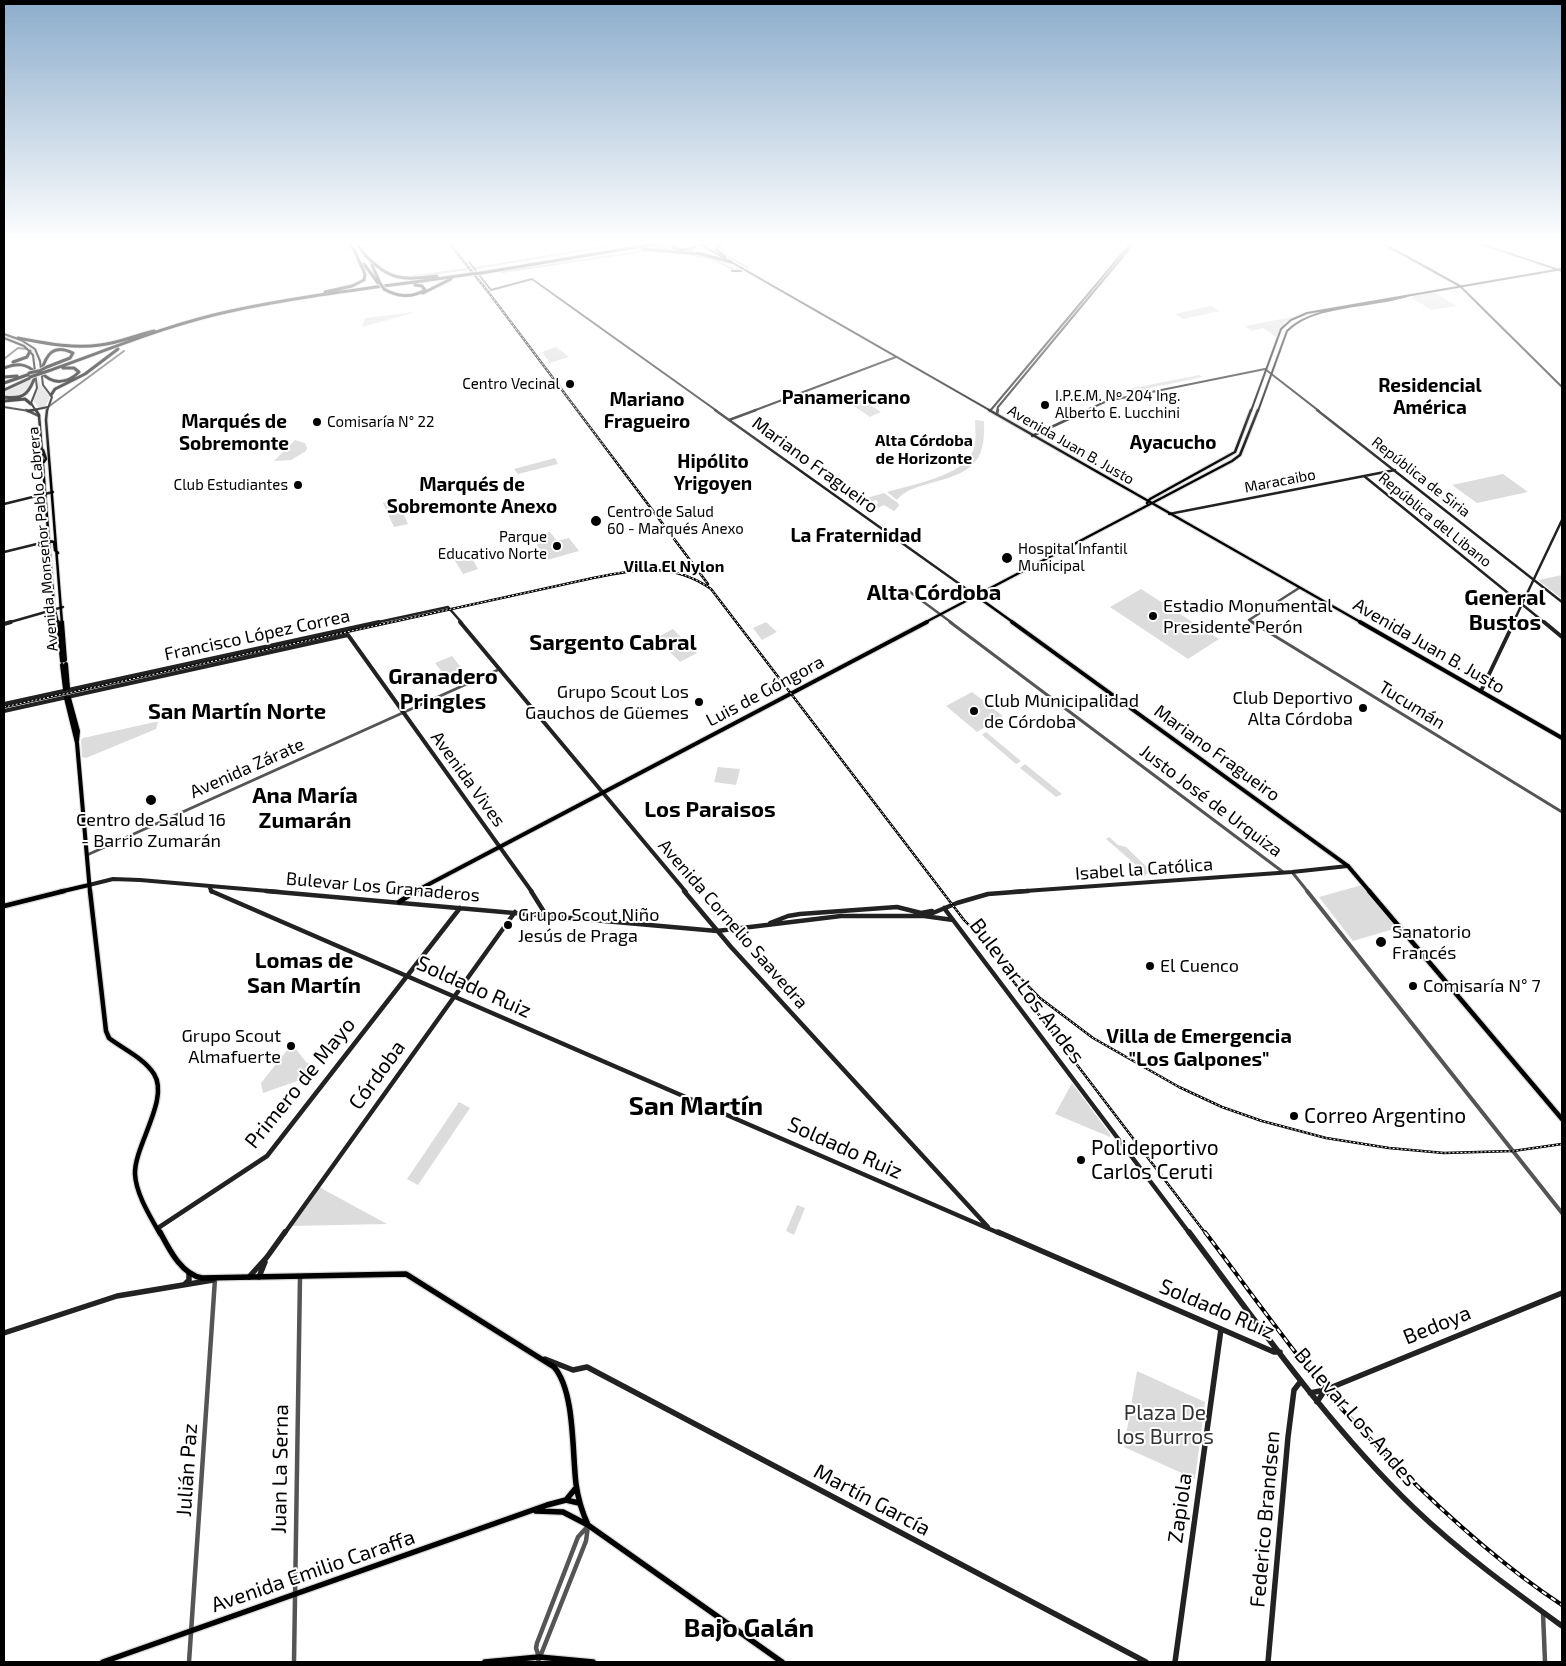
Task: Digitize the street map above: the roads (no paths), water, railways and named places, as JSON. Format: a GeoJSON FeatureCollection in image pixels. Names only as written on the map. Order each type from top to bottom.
{"type":"FeatureCollection","features":[{"type":"Feature","properties":{"kind":"highway"},"geometry":{"type":"LineString","coordinates":[[16,340],[44,344],[95,346],[186,321]]}},
{"type":"Feature","properties":{"kind":"highway"},"geometry":{"type":"LineString","coordinates":[[4,386],[195,321]]}},
{"type":"Feature","properties":{"kind":"highway"},"geometry":{"type":"LineString","coordinates":[[52,395],[55,389],[85,374],[117,350],[182,324]]}},
{"type":"Feature","properties":{"kind":"highway"},"geometry":{"type":"LineString","coordinates":[[47,370],[154,330]]}},
{"type":"Feature","properties":{"kind":"highway"},"geometry":{"type":"LineString","coordinates":[[4,399],[28,392],[33,386],[48,354],[64,350],[73,353],[70,358],[47,370]]}},
{"type":"Feature","properties":{"kind":"highway"},"geometry":{"type":"LineString","coordinates":[[4,367],[26,357],[30,351]]}},
{"type":"Feature","properties":{"kind":"highway"},"geometry":{"type":"LineString","coordinates":[[4,367],[25,364],[48,380],[55,382],[71,379],[79,371],[76,368],[67,367],[47,370]]}},
{"type":"Feature","properties":{"kind":"highway"},"geometry":{"type":"LineString","coordinates":[[4,377],[30,376]]}},
{"type":"Feature","properties":{"kind":"highway"},"geometry":{"type":"LineString","coordinates":[[4,386],[30,376]]}},
{"type":"Feature","properties":{"kind":"highway"},"geometry":{"type":"LineString","coordinates":[[4,399],[26,399],[32,403]]}},
{"type":"Feature","properties":{"kind":"main road","name":"Mariano Fragueiro"},"geometry":{"type":"LineString","coordinates":[[591,321],[975,595],[1348,866],[1562,1119]]}},
{"type":"Feature","properties":{"kind":"main road","name":"Avenida Juan B. Justo"},"geometry":{"type":"LineString","coordinates":[[831,321],[1033,436]]}},
{"type":"Feature","properties":{"kind":"main road"},"geometry":{"type":"LineString","coordinates":[[990,411],[1066,321]]}},
{"type":"Feature","properties":{"kind":"main road"},"geometry":{"type":"LineString","coordinates":[[997,414],[998,407],[1068,321]]}},
{"type":"Feature","properties":{"kind":"main road"},"geometry":{"type":"LineString","coordinates":[[1149,503],[1235,452],[1241,441],[1265,369],[1281,329],[1291,321]]}},
{"type":"Feature","properties":{"kind":"main road"},"geometry":{"type":"LineString","coordinates":[[1149,503],[1226,464],[1240,454],[1246,443],[1287,331],[1298,321]]}},
{"type":"Feature","properties":{"kind":"main road"},"geometry":{"type":"LineString","coordinates":[[1495,321],[1562,387]]}},
{"type":"Feature","properties":{"kind":"main road"},"geometry":{"type":"LineString","coordinates":[[4,336],[36,349],[37,389],[30,410],[28,410]]}},
{"type":"Feature","properties":{"kind":"main road"},"geometry":{"type":"LineString","coordinates":[[16,340],[30,351],[43,385],[52,395]]}},
{"type":"Feature","properties":{"kind":"main road"},"geometry":{"type":"LineString","coordinates":[[890,358],[891,354]]}},
{"type":"Feature","properties":{"kind":"main road"},"geometry":{"type":"LineString","coordinates":[[729,420],[896,357]]}},
{"type":"Feature","properties":{"kind":"main road"},"geometry":{"type":"LineString","coordinates":[[890,358],[900,359]]}},
{"type":"Feature","properties":{"kind":"main road"},"geometry":{"type":"LineString","coordinates":[[1033,436],[1108,401],[1274,366]]}},
{"type":"Feature","properties":{"kind":"main road","name":"República de Siria"},"geometry":{"type":"LineString","coordinates":[[1265,369],[1562,602]]}},
{"type":"Feature","properties":{"kind":"main road"},"geometry":{"type":"LineString","coordinates":[[944,384],[943,389],[952,389]]}},
{"type":"Feature","properties":{"kind":"main road","name":"Avenida Monseñor Pablo Cabrera"},"geometry":{"type":"LineString","coordinates":[[52,395],[46,418],[63,607],[61,620],[64,663]]}},
{"type":"Feature","properties":{"kind":"main road","name":"Avenida Monseñor Pablo Cabrera"},"geometry":{"type":"LineString","coordinates":[[32,403],[40,417],[55,610],[69,688]]}},
{"type":"Feature","properties":{"kind":"main road","name":"Avenida Juan B. Justo"},"geometry":{"type":"LineString","coordinates":[[979,404],[1562,738]]}},
{"type":"Feature","properties":{"kind":"main road"},"geometry":{"type":"LineString","coordinates":[[984,407],[994,406]]}},
{"type":"Feature","properties":{"kind":"main road"},"geometry":{"type":"LineString","coordinates":[[4,407],[37,410],[48,407]]}},
{"type":"Feature","properties":{"kind":"main road"},"geometry":{"type":"LineString","coordinates":[[28,410],[40,417]]}},
{"type":"Feature","properties":{"kind":"main road"},"geometry":{"type":"LineString","coordinates":[[43,463],[50,459]]}},
{"type":"Feature","properties":{"kind":"main road"},"geometry":{"type":"LineString","coordinates":[[43,463],[48,465],[51,474]]}},
{"type":"Feature","properties":{"kind":"main road","name":"Maracaibo"},"geometry":{"type":"LineString","coordinates":[[1169,514],[1395,470]]}},
{"type":"Feature","properties":{"kind":"main road","name":"República del Libano"},"geometry":{"type":"LineString","coordinates":[[1364,476],[1562,637]]}},
{"type":"Feature","properties":{"kind":"main road"},"geometry":{"type":"LineString","coordinates":[[4,503],[53,491]]}},
{"type":"Feature","properties":{"kind":"main road","name":"Luis de Góngora"},"geometry":{"type":"LineString","coordinates":[[399,902],[407,896],[1149,503]]}},
{"type":"Feature","properties":{"kind":"main road"},"geometry":{"type":"LineString","coordinates":[[1481,692],[1562,520]]}},
{"type":"Feature","properties":{"kind":"main road"},"geometry":{"type":"LineString","coordinates":[[4,552],[49,541],[56,536]]}},
{"type":"Feature","properties":{"kind":"main road"},"geometry":{"type":"LineString","coordinates":[[49,541],[54,542],[55,550],[58,552]]}},
{"type":"Feature","properties":{"kind":"main road"},"geometry":{"type":"LineString","coordinates":[[4,624],[63,607]]}},
{"type":"Feature","properties":{"kind":"main road","name":"Francisco López Correa"},"geometry":{"type":"LineString","coordinates":[[4,704],[69,688],[448,607]]}},
{"type":"Feature","properties":{"kind":"main road","name":"Avenida Cornelio Saavedra"},"geometry":{"type":"LineString","coordinates":[[448,607],[717,931],[883,1115],[988,1227]]}},
{"type":"Feature","properties":{"kind":"main road","name":"Francisco López Correa"},"geometry":{"type":"LineString","coordinates":[[70,697],[348,636]]}},
{"type":"Feature","properties":{"kind":"main road","name":"Avenida Vives"},"geometry":{"type":"LineString","coordinates":[[348,636],[500,847],[546,915]]}},
{"type":"Feature","properties":{"kind":"main road"},"geometry":{"type":"LineString","coordinates":[[4,710],[70,697],[78,731],[77,741],[87,855],[106,1033],[115,1043],[150,1069],[158,1082],[157,1097],[137,1164],[135,1179],[138,1189],[178,1263],[189,1274],[201,1278],[215,1279],[406,1274],[539,1358],[559,1372],[566,1386],[576,1486],[579,1503],[588,1526]]}},
{"type":"Feature","properties":{"kind":"main road","name":"Isabel la Católica"},"geometry":{"type":"LineString","coordinates":[[944,908],[979,896],[996,894],[1283,873],[1348,866]]}},
{"type":"Feature","properties":{"kind":"main road","name":"Bulevar Los Granaderos"},"geometry":{"type":"LineString","coordinates":[[4,906],[116,879],[515,912],[717,931],[820,918],[924,916],[953,920]]}},
{"type":"Feature","properties":{"kind":"main road","name":"Soldado Ruiz"},"geometry":{"type":"LineString","coordinates":[[210,886],[211,892],[1274,1352],[1280,1352]]}},
{"type":"Feature","properties":{"kind":"main road","name":"Bulevar Los Granaderos"},"geometry":{"type":"LineString","coordinates":[[763,926],[788,916],[800,914],[897,907],[923,913],[944,908]]}},
{"type":"Feature","properties":{"kind":"main road","name":"Primero de Mayo"},"geometry":{"type":"LineString","coordinates":[[158,1228],[267,1156],[460,908]]}},
{"type":"Feature","properties":{"kind":"main road","name":"Bulevar Los Granaderos"},"geometry":{"type":"LineString","coordinates":[[924,916],[944,908]]}},
{"type":"Feature","properties":{"kind":"main road","name":"Bulevar Los Andes"},"geometry":{"type":"LineString","coordinates":[[944,908],[1310,1394],[1374,1468],[1430,1524],[1482,1568],[1562,1626]]}},
{"type":"Feature","properties":{"kind":"main road","name":"Córdoba"},"geometry":{"type":"LineString","coordinates":[[249,1277],[267,1257],[515,912]]}},
{"type":"Feature","properties":{"kind":"main road","name":"Córdoba"},"geometry":{"type":"LineString","coordinates":[[259,1277],[267,1257]]}},
{"type":"Feature","properties":{"kind":"main road"},"geometry":{"type":"LineString","coordinates":[[183,1286],[189,1280],[189,1274]]}},
{"type":"Feature","properties":{"kind":"main road"},"geometry":{"type":"LineString","coordinates":[[4,1333],[117,1296],[215,1279]]}},
{"type":"Feature","properties":{"kind":"main road","name":"Bedoya"},"geometry":{"type":"LineString","coordinates":[[1310,1394],[1325,1390],[1562,1293]]}},
{"type":"Feature","properties":{"kind":"main road","name":"Zapiola"},"geometry":{"type":"LineString","coordinates":[[1175,1662],[1221,1329]]}},
{"type":"Feature","properties":{"kind":"main road"},"geometry":{"type":"LineString","coordinates":[[539,1358],[558,1363],[573,1370],[583,1366]]}},
{"type":"Feature","properties":{"kind":"main road","name":"Martín García"},"geometry":{"type":"LineString","coordinates":[[583,1366],[713,1432],[927,1548],[1146,1662]]}},
{"type":"Feature","properties":{"kind":"main road","name":"Federico Brandsen"},"geometry":{"type":"LineString","coordinates":[[1268,1662],[1288,1437],[1294,1390],[1301,1381]]}},
{"type":"Feature","properties":{"kind":"main road","name":"Bedoya"},"geometry":{"type":"LineString","coordinates":[[1317,1402],[1325,1390]]}},
{"type":"Feature","properties":{"kind":"main road"},"geometry":{"type":"LineString","coordinates":[[566,1500],[572,1495],[576,1486]]}},
{"type":"Feature","properties":{"kind":"main road","name":"Avenida Emilio Caraffa"},"geometry":{"type":"LineString","coordinates":[[103,1662],[547,1505],[566,1500],[579,1503]]}},
{"type":"Feature","properties":{"kind":"main road","name":"Avenida Emilio Caraffa"},"geometry":{"type":"LineString","coordinates":[[534,1510],[563,1512],[588,1526],[782,1662]]}},
{"type":"Feature","properties":{"kind":"main road"},"geometry":{"type":"LineString","coordinates":[[484,1662],[539,1660],[593,1662]]}},
{"type":"Feature","properties":{"kind":"street"},"geometry":{"type":"LineString","coordinates":[[4,359],[18,346],[16,340]]}},
{"type":"Feature","properties":{"kind":"street"},"geometry":{"type":"LineString","coordinates":[[13,352],[22,348],[30,351]]}},
{"type":"Feature","properties":{"kind":"street"},"geometry":{"type":"LineString","coordinates":[[48,407],[124,351]]}},
{"type":"Feature","properties":{"kind":"street"},"geometry":{"type":"LineString","coordinates":[[52,395],[57,397],[64,395]]}},
{"type":"Feature","properties":{"kind":"street","name":"Tucumán"},"geometry":{"type":"LineString","coordinates":[[1300,588],[1249,620],[1562,812]]}},
{"type":"Feature","properties":{"kind":"street","name":"Justo José de Urquiza"},"geometry":{"type":"LineString","coordinates":[[906,589],[1283,873]]}},
{"type":"Feature","properties":{"kind":"street","name":"Avenida Zárate"},"geometry":{"type":"LineString","coordinates":[[87,855],[500,669]]}},
{"type":"Feature","properties":{"kind":"street","name":"Justo José de Urquiza"},"geometry":{"type":"LineString","coordinates":[[1292,872],[1562,1213]]}},
{"type":"Feature","properties":{"kind":"street","name":"Juan La Serna"},"geometry":{"type":"LineString","coordinates":[[294,1662],[300,1277]]}},
{"type":"Feature","properties":{"kind":"street","name":"Julián Paz"},"geometry":{"type":"LineString","coordinates":[[190,1662],[215,1279]]}},
{"type":"Feature","properties":{"kind":"street"},"geometry":{"type":"LineString","coordinates":[[539,1660],[586,1541],[588,1526]]}},
{"type":"Feature","properties":{"kind":"street"},"geometry":{"type":"LineString","coordinates":[[1543,1612],[1545,1662]]}},
{"type":"Feature","properties":{"kind":"railway"},"geometry":{"type":"LineString","coordinates":[[510,321],[708,584]]}},
{"type":"Feature","properties":{"kind":"railway"},"geometry":{"type":"LineString","coordinates":[[4,707],[624,572],[654,570],[683,575],[697,580],[711,589],[964,920],[1040,998],[1093,1038],[1179,1087],[1222,1107],[1262,1121],[1326,1138],[1389,1148],[1444,1153],[1513,1151],[1562,1144]]}},
{"type":"Feature","properties":{"kind":"railway"},"geometry":{"type":"LineString","coordinates":[[1007,973],[1206,1234]]}},
{"type":"Feature","properties":{"kind":"railway"},"geometry":{"type":"LineString","coordinates":[[1205,1232],[1332,1399],[1454,1520],[1517,1573],[1562,1605]]}},
{"type":"Feature","properties":{"kind":"place","name":"Centro Vecinal"},"geometry":{"type":"Point","coordinates":[570,384]}},
{"type":"Feature","properties":{"kind":"place","name":"I.P.E.M. Nº 204 Ing. Alberto E. Lucchini"},"geometry":{"type":"Point","coordinates":[1045,405]}},
{"type":"Feature","properties":{"kind":"place","name":"Comisaría N° 22"},"geometry":{"type":"Point","coordinates":[317,422]}},
{"type":"Feature","properties":{"kind":"place","name":"Club Estudiantes"},"geometry":{"type":"Point","coordinates":[298,485]}},
{"type":"Feature","properties":{"kind":"place","name":"Centro de Salud 60 - Marqués Anexo"},"geometry":{"type":"Point","coordinates":[596,521]}},
{"type":"Feature","properties":{"kind":"place","name":"Parque Educativo Norte"},"geometry":{"type":"Point","coordinates":[557,546]}},
{"type":"Feature","properties":{"kind":"place","name":"Hospital Infantil Municipal"},"geometry":{"type":"Point","coordinates":[1007,558]}},
{"type":"Feature","properties":{"kind":"place","name":"Estadio Monumental Presidente Perón"},"geometry":{"type":"Point","coordinates":[1153,616]}},
{"type":"Feature","properties":{"kind":"place","name":"Grupo Scout Los Gauchos de Güemes"},"geometry":{"type":"Point","coordinates":[699,702]}},
{"type":"Feature","properties":{"kind":"place","name":"Club Deportivo Alta Córdoba"},"geometry":{"type":"Point","coordinates":[1363,708]}},
{"type":"Feature","properties":{"kind":"place","name":"Club Municipalidad de Córdoba"},"geometry":{"type":"Point","coordinates":[974,711]}},
{"type":"Feature","properties":{"kind":"place","name":"Centro de Salud 16 - Barrio Zumarán"},"geometry":{"type":"Point","coordinates":[151,800]}},
{"type":"Feature","properties":{"kind":"place","name":"Grupo Scout Niño Jesús de Praga"},"geometry":{"type":"Point","coordinates":[508,925]}},
{"type":"Feature","properties":{"kind":"place","name":"Sanatorio Francés"},"geometry":{"type":"Point","coordinates":[1381,942]}},
{"type":"Feature","properties":{"kind":"place","name":"El Cuenco"},"geometry":{"type":"Point","coordinates":[1150,966]}},
{"type":"Feature","properties":{"kind":"place","name":"Comisaría N° 7"},"geometry":{"type":"Point","coordinates":[1413,986]}},
{"type":"Feature","properties":{"kind":"place","name":"Grupo Scout Almafuerte"},"geometry":{"type":"Point","coordinates":[291,1046]}},
{"type":"Feature","properties":{"kind":"place","name":"Correo Argentino"},"geometry":{"type":"Point","coordinates":[1294,1116]}},
{"type":"Feature","properties":{"kind":"place","name":"Polideportivo Carlos Ceruti"},"geometry":{"type":"Point","coordinates":[1081,1160]}},
{"type":"Feature","properties":{"kind":"district","name":"Residencial América"},"geometry":{"type":"Point","coordinates":[1430,397]}},
{"type":"Feature","properties":{"kind":"district","name":"Panamericano"},"geometry":{"type":"Point","coordinates":[846,398]}},
{"type":"Feature","properties":{"kind":"district","name":"Mariano Fragueiro"},"geometry":{"type":"Point","coordinates":[647,411]}},
{"type":"Feature","properties":{"kind":"district","name":"Marqués de Sobremonte"},"geometry":{"type":"Point","coordinates":[234,433]}},
{"type":"Feature","properties":{"kind":"district","name":"Ayacucho"},"geometry":{"type":"Point","coordinates":[1173,443]}},
{"type":"Feature","properties":{"kind":"district","name":"Alta Córdoba de Horizonte"},"geometry":{"type":"Point","coordinates":[924,450]}},
{"type":"Feature","properties":{"kind":"district","name":"Hipólito Yrigoyen"},"geometry":{"type":"Point","coordinates":[713,473]}},
{"type":"Feature","properties":{"kind":"district","name":"Marqués de Sobremonte Anexo"},"geometry":{"type":"Point","coordinates":[472,496]}},
{"type":"Feature","properties":{"kind":"district","name":"La Fraternidad"},"geometry":{"type":"Point","coordinates":[856,536]}},
{"type":"Feature","properties":{"kind":"district","name":"Villa El Nylon"},"geometry":{"type":"Point","coordinates":[674,567]}},
{"type":"Feature","properties":{"kind":"district","name":"Alta Córdoba"},"geometry":{"type":"Point","coordinates":[934,593]}},
{"type":"Feature","properties":{"kind":"district","name":"General Bustos"},"geometry":{"type":"Point","coordinates":[1505,610]}},
{"type":"Feature","properties":{"kind":"district","name":"Sargento Cabral"},"geometry":{"type":"Point","coordinates":[613,643]}},
{"type":"Feature","properties":{"kind":"district","name":"Granadero Pringles"},"geometry":{"type":"Point","coordinates":[443,690]}},
{"type":"Feature","properties":{"kind":"district","name":"San Martín Norte"},"geometry":{"type":"Point","coordinates":[237,712]}},
{"type":"Feature","properties":{"kind":"district","name":"Ana María Zumarán"},"geometry":{"type":"Point","coordinates":[305,808]}},
{"type":"Feature","properties":{"kind":"district","name":"Los Paraisos"},"geometry":{"type":"Point","coordinates":[710,810]}},
{"type":"Feature","properties":{"kind":"district","name":"Lomas de San Martín"},"geometry":{"type":"Point","coordinates":[304,974]}},
{"type":"Feature","properties":{"kind":"district","name":"Villa de Emergencia \"Los Galpones\""},"geometry":{"type":"Point","coordinates":[1199,1048]}},
{"type":"Feature","properties":{"kind":"district","name":"San Martín"},"geometry":{"type":"Point","coordinates":[696,1106]}},
{"type":"Feature","properties":{"kind":"district","name":"Bajo Galán"},"geometry":{"type":"Point","coordinates":[749,1628]}},
{"type":"Feature","properties":{"kind":"park label","name":"Plaza De los Burros"},"geometry":{"type":"Point","coordinates":[1165,1425]}}]}
